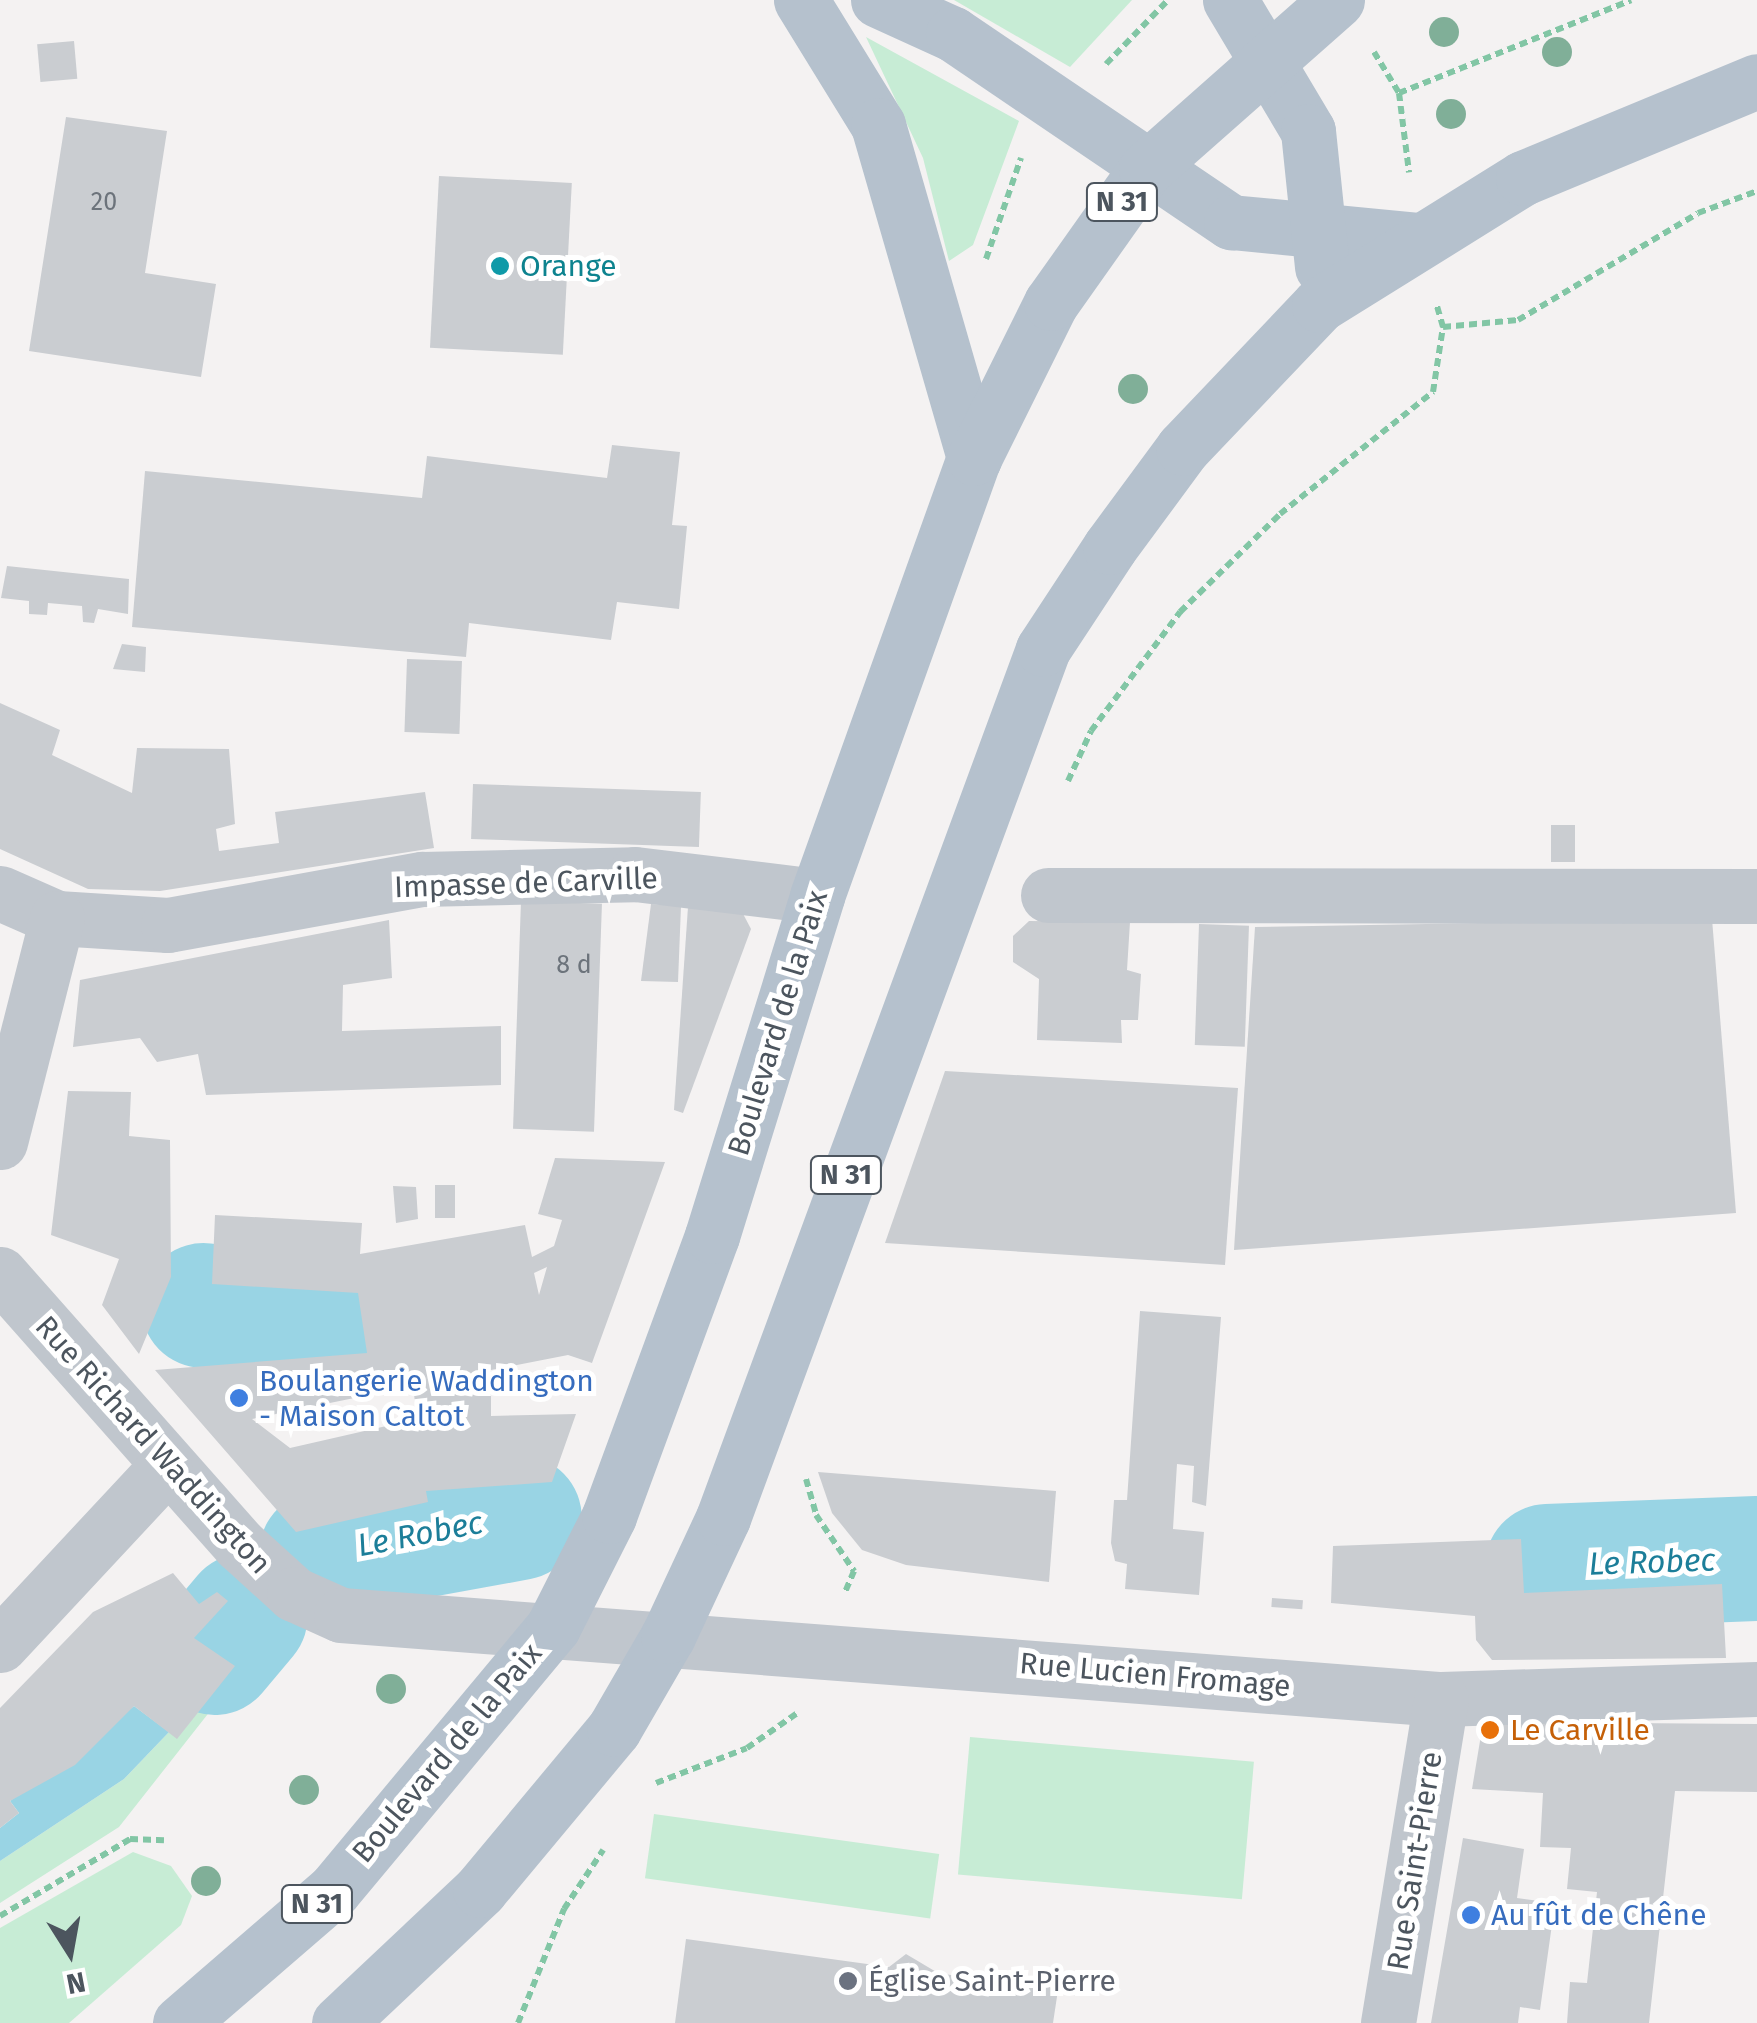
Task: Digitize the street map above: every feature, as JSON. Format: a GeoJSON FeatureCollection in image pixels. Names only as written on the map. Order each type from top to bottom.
{"type":"FeatureCollection","features":[{"type":"Feature","properties":{"kind":"main road"},"geometry":{"type":"LineString","coordinates":[[802,0],[878,125],[974,458]]}},
{"type":"Feature","properties":{"kind":"main road"},"geometry":{"type":"LineString","coordinates":[[878,0],[953,34],[1230,222],[1417,240]]}},
{"type":"Feature","properties":{"kind":"main road"},"geometry":{"type":"LineString","coordinates":[[1230,0],[1270,54],[1308,131],[1324,234],[1319,305]]}},
{"type":"Feature","properties":{"kind":"main road","name":"Boulevard de la Paix"},"geometry":{"type":"LineString","coordinates":[[180,2023],[334,1890],[553,1627],[610,1516],[712,1236],[817,896],[974,458],[1051,303],[1146,168],[1270,54],[1337,0]]}},
{"type":"Feature","properties":{"kind":"main road","name":"N 31"},"geometry":{"type":"LineString","coordinates":[[339,2023],[480,1890],[614,1728],[668,1636],[722,1518],[1043,649],[1183,448],[1319,305],[1417,240],[1523,178],[1757,80]]}},
{"type":"Feature","properties":{"kind":"street","name":"Impasse de Carville"},"geometry":{"type":"LineString","coordinates":[[0,894],[57,918],[168,925],[422,879],[635,874],[817,896]]}},
{"type":"Feature","properties":{"kind":"street"},"geometry":{"type":"LineString","coordinates":[[1048,894],[1757,896]]}},
{"type":"Feature","properties":{"kind":"street"},"geometry":{"type":"LineString","coordinates":[[0,1142],[57,918]]}},
{"type":"Feature","properties":{"kind":"street","name":"Rue Richard Waddington"},"geometry":{"type":"LineString","coordinates":[[0,1274],[165,1468],[317,1608],[553,1627]]}},
{"type":"Feature","properties":{"kind":"street"},"geometry":{"type":"LineString","coordinates":[[0,1644],[165,1468]]}},
{"type":"Feature","properties":{"kind":"street","name":"Rue Lucien Fromage"},"geometry":{"type":"LineString","coordinates":[[553,1627],[824,1645],[1441,1699],[1492,1690],[1757,1688]]}},
{"type":"Feature","properties":{"kind":"street","name":"Rue Saint-Pierre"},"geometry":{"type":"LineString","coordinates":[[1388,2023],[1441,1699]]}},
{"type":"Feature","properties":{"kind":"path"},"geometry":{"type":"LineString","coordinates":[[1399,93],[1631,0]]}},
{"type":"Feature","properties":{"kind":"path"},"geometry":{"type":"LineString","coordinates":[[1058,802],[1091,731],[1180,612],[1280,514],[1433,392],[1443,328],[1518,320],[1698,213],[1757,191]]}},
{"type":"Feature","properties":{"kind":"path"},"geometry":{"type":"LineString","coordinates":[[636,1794],[747,1748],[795,1716],[854,1570],[816,1515],[808,1460]]}},
{"type":"Feature","properties":{"kind":"path"},"geometry":{"type":"LineString","coordinates":[[0,1916],[130,1839],[164,1840]]}},
{"type":"Feature","properties":{"kind":"path"},"geometry":{"type":"LineString","coordinates":[[518,2023],[564,1909],[610,1840]]}},
{"type":"Feature","properties":{"kind":"green space"},"geometry":{"type":"Polygon","coordinates":[[[954,0],[1132,0],[1070,67],[954,0]]]}},
{"type":"Feature","properties":{"kind":"green space"},"geometry":{"type":"Polygon","coordinates":[[[866,37],[1019,121],[973,245],[949,261],[923,158],[866,37]]]}},
{"type":"Feature","properties":{"kind":"green space"},"geometry":{"type":"Polygon","coordinates":[[[270,1635],[119,1827],[0,1903],[0,1861],[124,1779],[169,1732],[177,1738],[251,1645],[270,1635]]]}},
{"type":"Feature","properties":{"kind":"green space"},"geometry":{"type":"Polygon","coordinates":[[[970,1737],[1254,1762],[1242,1899],[958,1874],[970,1737]]]}},
{"type":"Feature","properties":{"kind":"green space"},"geometry":{"type":"Polygon","coordinates":[[[654,1814],[939,1854],[930,1918],[645,1878],[654,1814]]]}},
{"type":"Feature","properties":{"kind":"green space"},"geometry":{"type":"Polygon","coordinates":[[[133,1852],[171,1866],[192,1896],[181,1925],[69,2023],[0,2023],[0,1928],[133,1852]]]}},
{"type":"Feature","properties":{"kind":"water"},"geometry":{"type":"Polygon","coordinates":[[[134,1706],[169,1732],[124,1779],[0,1861],[0,1828],[19,1813],[10,1801],[134,1706]]]}},
{"type":"Feature","properties":{"kind":"building"},"geometry":{"type":"Polygon","coordinates":[[[74,41],[77,79],[40,82],[37,44],[74,41]]]}},
{"type":"Feature","properties":{"kind":"building"},"geometry":{"type":"Polygon","coordinates":[[[66,117],[167,131],[145,273],[216,284],[201,377],[29,351],[66,117]]]}},
{"type":"Feature","properties":{"kind":"building","name":"Orange"},"geometry":{"type":"Polygon","coordinates":[[[439,176],[572,183],[563,355],[430,348],[439,176]]]}},
{"type":"Feature","properties":{"kind":"building"},"geometry":{"type":"Polygon","coordinates":[[[612,445],[680,452],[672,525],[687,526],[679,609],[617,602],[611,640],[469,623],[466,657],[132,627],[145,471],[422,498],[427,456],[607,478],[612,445]]]}},
{"type":"Feature","properties":{"kind":"building"},"geometry":{"type":"Polygon","coordinates":[[[7,566],[129,579],[128,614],[98,609],[94,623],[83,622],[82,606],[48,603],[47,615],[29,614],[29,601],[1,598],[7,566]]]}},
{"type":"Feature","properties":{"kind":"building"},"geometry":{"type":"Polygon","coordinates":[[[122,644],[146,647],[145,672],[113,669],[122,644]]]}},
{"type":"Feature","properties":{"kind":"building"},"geometry":{"type":"Polygon","coordinates":[[[407,659],[462,661],[459,734],[404,732],[407,659]]]}},
{"type":"Feature","properties":{"kind":"building"},"geometry":{"type":"Polygon","coordinates":[[[0,703],[60,730],[52,755],[132,793],[137,748],[229,749],[235,824],[216,829],[219,851],[279,843],[275,812],[425,792],[434,848],[160,891],[88,889],[0,849],[0,703]]]}},
{"type":"Feature","properties":{"kind":"building"},"geometry":{"type":"Polygon","coordinates":[[[473,784],[701,792],[699,847],[471,839],[473,784]]]}},
{"type":"Feature","properties":{"kind":"building"},"geometry":{"type":"Polygon","coordinates":[[[1551,825],[1575,825],[1575,862],[1551,862],[1551,825]]]}},
{"type":"Feature","properties":{"kind":"building"},"geometry":{"type":"Polygon","coordinates":[[[521,901],[602,904],[594,1132],[513,1129],[521,901]]]}},
{"type":"Feature","properties":{"kind":"building"},"geometry":{"type":"Polygon","coordinates":[[[651,904],[681,906],[678,982],[641,981],[651,904]]]}},
{"type":"Feature","properties":{"kind":"building"},"geometry":{"type":"Polygon","coordinates":[[[688,907],[740,908],[751,929],[683,1113],[674,1110],[688,907]]]}},
{"type":"Feature","properties":{"kind":"building"},"geometry":{"type":"Polygon","coordinates":[[[1712,919],[1736,1213],[1234,1250],[1255,927],[1712,919]]]}},
{"type":"Feature","properties":{"kind":"building"},"geometry":{"type":"Polygon","coordinates":[[[389,920],[392,978],[343,985],[342,1031],[501,1026],[501,1085],[206,1095],[198,1054],[157,1062],[140,1038],[73,1047],[80,980],[389,920]]]}},
{"type":"Feature","properties":{"kind":"building"},"geometry":{"type":"Polygon","coordinates":[[[1029,921],[1130,922],[1127,970],[1141,974],[1138,1020],[1121,1020],[1122,1043],[1037,1040],[1039,979],[1013,962],[1013,936],[1029,921]]]}},
{"type":"Feature","properties":{"kind":"building"},"geometry":{"type":"Polygon","coordinates":[[[1199,924],[1249,926],[1245,1047],[1195,1045],[1199,924]]]}},
{"type":"Feature","properties":{"kind":"building"},"geometry":{"type":"Polygon","coordinates":[[[945,1071],[1238,1088],[1225,1265],[885,1243],[945,1071]]]}},
{"type":"Feature","properties":{"kind":"building"},"geometry":{"type":"Polygon","coordinates":[[[68,1091],[131,1092],[129,1136],[170,1140],[171,1277],[139,1354],[102,1305],[119,1259],[51,1235],[68,1091]]]}},
{"type":"Feature","properties":{"kind":"building"},"geometry":{"type":"Polygon","coordinates":[[[555,1158],[665,1162],[592,1363],[568,1355],[491,1370],[491,1416],[576,1414],[552,1482],[426,1491],[428,1502],[296,1532],[155,1370],[367,1353],[358,1293],[212,1284],[215,1215],[362,1223],[360,1254],[525,1225],[532,1257],[554,1246],[562,1220],[538,1214],[555,1158]],[[547,1267],[534,1273],[539,1295],[547,1267]],[[413,1386],[252,1419],[290,1448],[417,1419],[413,1386]]]}},
{"type":"Feature","properties":{"kind":"building"},"geometry":{"type":"Polygon","coordinates":[[[435,1185],[455,1185],[455,1218],[435,1218],[435,1185]]]}},
{"type":"Feature","properties":{"kind":"building"},"geometry":{"type":"Polygon","coordinates":[[[393,1186],[416,1187],[418,1219],[396,1223],[393,1186]]]}},
{"type":"Feature","properties":{"kind":"building"},"geometry":{"type":"Polygon","coordinates":[[[1140,1311],[1221,1317],[1206,1506],[1192,1502],[1194,1466],[1177,1464],[1173,1529],[1204,1532],[1199,1595],[1125,1589],[1127,1564],[1115,1561],[1111,1543],[1114,1500],[1127,1500],[1140,1311]]]}},
{"type":"Feature","properties":{"kind":"building"},"geometry":{"type":"Polygon","coordinates":[[[818,1472],[1056,1491],[1049,1582],[906,1565],[862,1550],[832,1513],[818,1472]]]}},
{"type":"Feature","properties":{"kind":"building"},"geometry":{"type":"Polygon","coordinates":[[[1521,1539],[1524,1593],[1722,1584],[1726,1658],[1492,1660],[1476,1640],[1475,1616],[1331,1603],[1333,1546],[1521,1539]]]}},
{"type":"Feature","properties":{"kind":"building"},"geometry":{"type":"Polygon","coordinates":[[[173,1573],[199,1604],[217,1592],[228,1601],[194,1638],[235,1666],[177,1739],[134,1706],[75,1765],[10,1801],[19,1813],[0,1828],[0,1708],[93,1612],[173,1573]]]}},
{"type":"Feature","properties":{"kind":"building"},"geometry":{"type":"Polygon","coordinates":[[[1272,1598],[1303,1600],[1302,1609],[1271,1607],[1272,1598]]]}},
{"type":"Feature","properties":{"kind":"building"},"geometry":{"type":"Polygon","coordinates":[[[1499,1722],[1757,1724],[1757,1792],[1675,1791],[1649,2023],[1567,2023],[1570,1982],[1587,1983],[1597,1892],[1567,1889],[1571,1848],[1540,1847],[1543,1793],[1472,1789],[1481,1735],[1499,1722]]]}},
{"type":"Feature","properties":{"kind":"building"},"geometry":{"type":"Polygon","coordinates":[[[1463,1838],[1524,1849],[1517,1898],[1555,1903],[1540,2010],[1520,2007],[1518,2023],[1431,2023],[1463,1838]]]}},
{"type":"Feature","properties":{"kind":"building","name":"Église Saint-Pierre"},"geometry":{"type":"Polygon","coordinates":[[[686,1939],[889,1967],[906,1954],[938,1973],[970,1978],[999,1970],[1058,1990],[1053,2023],[675,2023],[686,1939]]]}},
{"type":"Feature","properties":{"kind":"waterway"},"geometry":{"type":"LineString","coordinates":[[203,1305],[341,1321]]}},
{"type":"Feature","properties":{"kind":"waterway","name":"Le Robec"},"geometry":{"type":"LineString","coordinates":[[321,1553],[519,1517]]}},
{"type":"Feature","properties":{"kind":"waterway","name":"Le Robec"},"geometry":{"type":"LineString","coordinates":[[1547,1566],[1757,1558]]}},
{"type":"Feature","properties":{"kind":"waterway","name":"Le Robec"},"geometry":{"type":"LineString","coordinates":[[214,1652],[245,1615]]}},
{"type":"Feature","properties":{"kind":"place","name":"Orange"},"geometry":{"type":"Point","coordinates":[500,266]}},
{"type":"Feature","properties":{"kind":"place","name":"Boulangerie Waddington - Maison Caltot"},"geometry":{"type":"Point","coordinates":[239,1398]}},
{"type":"Feature","properties":{"kind":"place","name":"Le Carville"},"geometry":{"type":"Point","coordinates":[1490,1730]}},
{"type":"Feature","properties":{"kind":"place","name":"Au fût de Chêne"},"geometry":{"type":"Point","coordinates":[1471,1915]}},
{"type":"Feature","properties":{"kind":"place","name":"Église Saint-Pierre"},"geometry":{"type":"Point","coordinates":[848,1981]}}]}
